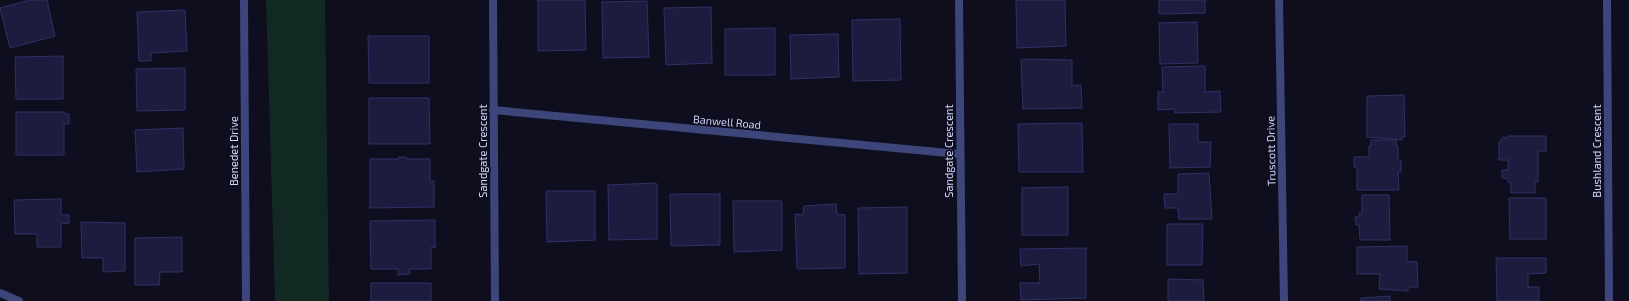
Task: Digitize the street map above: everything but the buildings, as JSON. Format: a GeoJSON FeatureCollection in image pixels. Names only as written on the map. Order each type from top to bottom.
{"type":"FeatureCollection","features":[{"type":"Feature","properties":{"kind":"street","name":"Benedet Drive"},"geometry":{"type":"LineString","coordinates":[[244,0],[246,301]]}},
{"type":"Feature","properties":{"kind":"street","name":"Sandgate Crescent"},"geometry":{"type":"LineString","coordinates":[[493,0],[495,301]]}},
{"type":"Feature","properties":{"kind":"street","name":"Sandgate Crescent"},"geometry":{"type":"LineString","coordinates":[[959,0],[959,154],[962,301]]}},
{"type":"Feature","properties":{"kind":"street","name":"Truscott Drive"},"geometry":{"type":"LineString","coordinates":[[1279,0],[1284,301]]}},
{"type":"Feature","properties":{"kind":"street","name":"Bushland Crescent"},"geometry":{"type":"LineString","coordinates":[[1607,0],[1609,301]]}},
{"type":"Feature","properties":{"kind":"street","name":"Banwell Road"},"geometry":{"type":"LineString","coordinates":[[493,110],[959,154]]}},
{"type":"Feature","properties":{"kind":"street"},"geometry":{"type":"LineString","coordinates":[[0,293],[19,301]]}},
{"type":"Feature","properties":{"kind":"green space"},"geometry":{"type":"Polygon","coordinates":[[[266,0],[325,0],[329,301],[275,301],[266,0]]]}}]}
